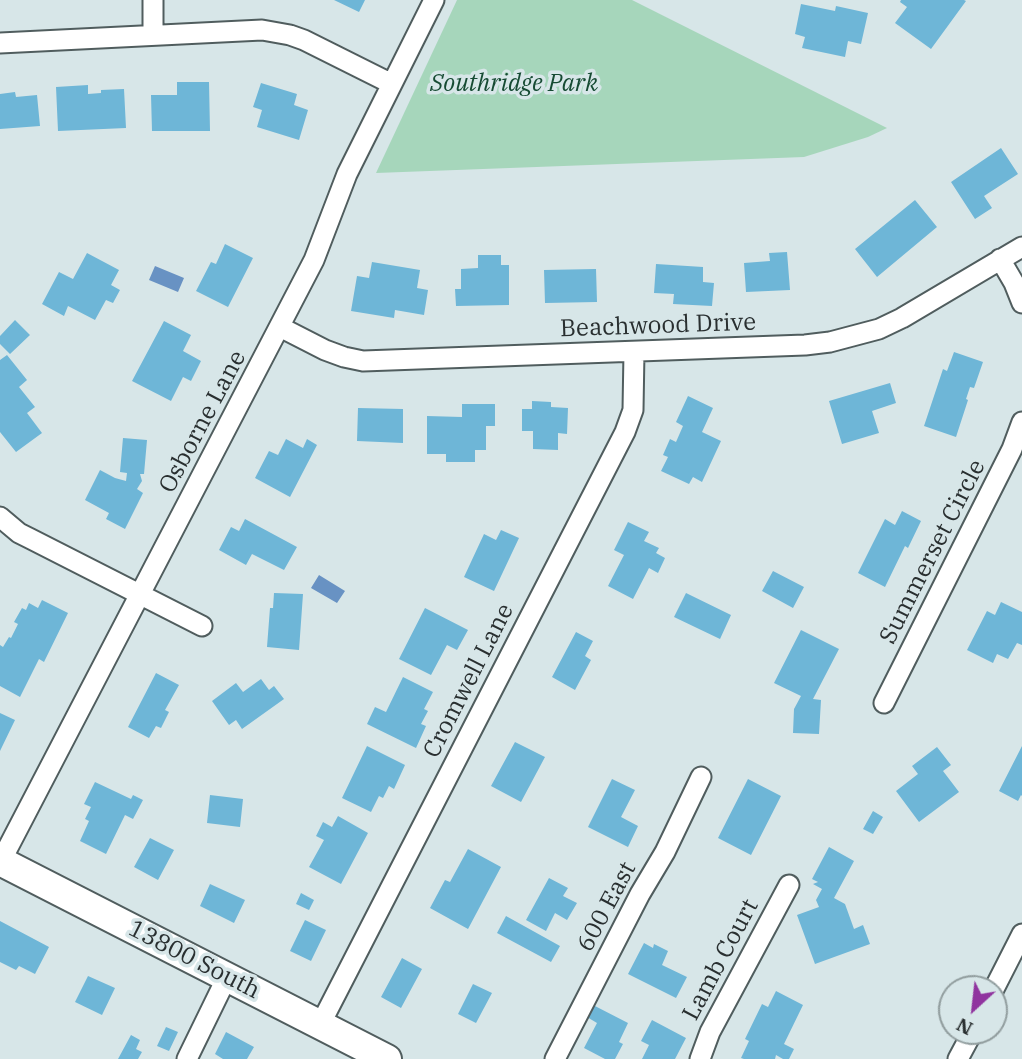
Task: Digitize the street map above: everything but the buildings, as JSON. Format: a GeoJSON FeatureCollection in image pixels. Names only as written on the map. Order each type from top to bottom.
{"type":"FeatureCollection","features":[{"type":"Feature","properties":{"kind":"main road","name":"13800 South"},"geometry":{"type":"LineString","coordinates":[[0,861],[387,1059]]}},
{"type":"Feature","properties":{"kind":"street"},"geometry":{"type":"LineString","coordinates":[[153,0],[153,35]]}},
{"type":"Feature","properties":{"kind":"street","name":"Osborne Lane"},"geometry":{"type":"LineString","coordinates":[[0,861],[314,260],[347,174],[435,0]]}},
{"type":"Feature","properties":{"kind":"street"},"geometry":{"type":"LineString","coordinates":[[0,43],[247,30],[276,32],[304,40],[392,84]]}},
{"type":"Feature","properties":{"kind":"street","name":"Beachwood Drive"},"geometry":{"type":"LineString","coordinates":[[280,327],[325,350],[363,361],[804,345],[830,342],[879,329],[1022,247]]}},
{"type":"Feature","properties":{"kind":"street"},"geometry":{"type":"LineString","coordinates":[[1000,259],[1022,303]]}},
{"type":"Feature","properties":{"kind":"street","name":"Cromwell Lane"},"geometry":{"type":"LineString","coordinates":[[320,1025],[625,432],[633,410],[634,352]]}},
{"type":"Feature","properties":{"kind":"street","name":"Summerset Circle"},"geometry":{"type":"LineString","coordinates":[[884,703],[1012,449],[1022,422]]}},
{"type":"Feature","properties":{"kind":"street"},"geometry":{"type":"LineString","coordinates":[[0,517],[25,536],[202,626]]}},
{"type":"Feature","properties":{"kind":"street","name":"600 East"},"geometry":{"type":"LineString","coordinates":[[555,1059],[644,887],[665,852],[701,777]]}},
{"type":"Feature","properties":{"kind":"street","name":"Lamb Court"},"geometry":{"type":"LineString","coordinates":[[700,1059],[709,1032],[789,885]]}},
{"type":"Feature","properties":{"kind":"street"},"geometry":{"type":"LineString","coordinates":[[1001,975],[1022,934]]}},
{"type":"Feature","properties":{"kind":"street"},"geometry":{"type":"LineString","coordinates":[[187,1059],[227,977]]}},
{"type":"Feature","properties":{"kind":"green space","name":"Southridge Park"},"geometry":{"type":"Polygon","coordinates":[[[457,0],[632,0],[887,128],[868,137],[804,157],[376,173],[457,0]]]}},
{"type":"Feature","properties":{"kind":"water"},"geometry":{"type":"Polygon","coordinates":[[[155,266],[184,278],[178,292],[149,280],[155,266]]]}},
{"type":"Feature","properties":{"kind":"water"},"geometry":{"type":"Polygon","coordinates":[[[319,575],[345,591],[337,603],[311,588],[319,575]]]}}]}
